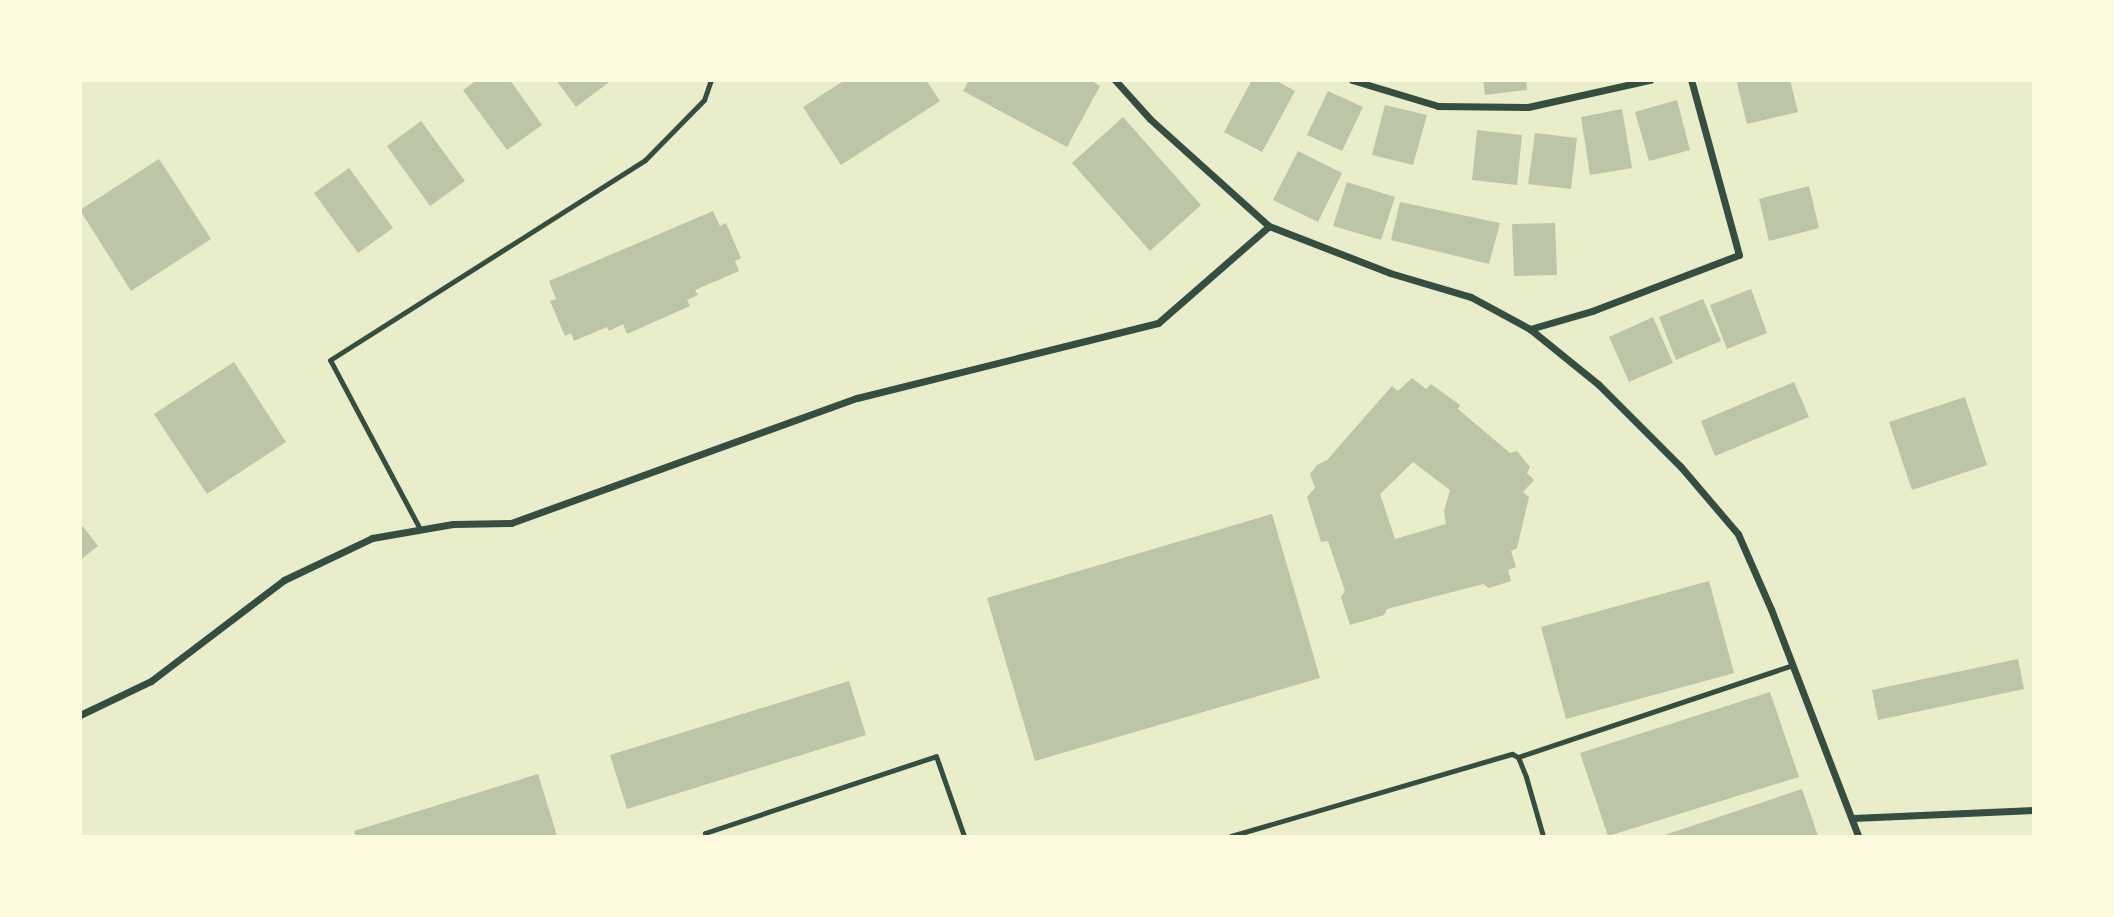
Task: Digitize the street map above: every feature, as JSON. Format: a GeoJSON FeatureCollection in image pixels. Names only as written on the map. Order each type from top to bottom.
{"type":"FeatureCollection","features":[{"type":"Feature","properties":{"kind":"street"},"geometry":{"type":"LineString","coordinates":[[1115,80],[1159,128],[1269,226],[1390,273],[1471,298],[1530,329],[1598,384],[1681,467],[1738,534],[1793,665],[1858,836]]}},
{"type":"Feature","properties":{"kind":"street"},"geometry":{"type":"LineString","coordinates":[[1352,80],[1438,106],[1516,107],[1528,107],[1650,80]]}},
{"type":"Feature","properties":{"kind":"street"},"geometry":{"type":"LineString","coordinates":[[1530,329],[1592,311],[1739,255],[1691,80]]}},
{"type":"Feature","properties":{"kind":"street"},"geometry":{"type":"LineString","coordinates":[[80,715],[151,681],[284,580],[372,538],[453,524],[511,523],[857,398],[1158,323],[1269,226]]}},
{"type":"Feature","properties":{"kind":"street"},"geometry":{"type":"LineString","coordinates":[[1853,818],[2034,810]]}},
{"type":"Feature","properties":{"kind":"lane"},"geometry":{"type":"LineString","coordinates":[[420,530],[330,360],[645,160],[704,100],[711,80]]}},
{"type":"Feature","properties":{"kind":"lane"},"geometry":{"type":"LineString","coordinates":[[1231,836],[1504,755],[1518,757],[1793,665]]}},
{"type":"Feature","properties":{"kind":"lane"},"geometry":{"type":"LineString","coordinates":[[706,836],[705,833],[936,756],[964,836]]}},
{"type":"Feature","properties":{"kind":"lane"},"geometry":{"type":"LineString","coordinates":[[1518,757],[1542,836]]}},
{"type":"Feature","properties":{"kind":"building"},"geometry":{"type":"Polygon","coordinates":[[[477,80],[510,80],[542,125],[507,150],[463,90],[477,80]]]}},
{"type":"Feature","properties":{"kind":"building"},"geometry":{"type":"Polygon","coordinates":[[[556,80],[612,80],[576,107],[556,80]]]}},
{"type":"Feature","properties":{"kind":"building"},"geometry":{"type":"Polygon","coordinates":[[[845,80],[926,80],[940,101],[841,165],[803,107],[845,80]]]}},
{"type":"Feature","properties":{"kind":"building"},"geometry":{"type":"Polygon","coordinates":[[[969,80],[1090,80],[1100,86],[1067,147],[963,91],[969,80]]]}},
{"type":"Feature","properties":{"kind":"building"},"geometry":{"type":"Polygon","coordinates":[[[1252,80],[1275,80],[1295,91],[1262,152],[1224,132],[1252,80]]]}},
{"type":"Feature","properties":{"kind":"building"},"geometry":{"type":"Polygon","coordinates":[[[1483,80],[1526,80],[1527,90],[1485,95],[1483,80]]]}},
{"type":"Feature","properties":{"kind":"building"},"geometry":{"type":"Polygon","coordinates":[[[1746,80],[1790,80],[1798,112],[1747,124],[1737,83],[1746,80]]]}},
{"type":"Feature","properties":{"kind":"building"},"geometry":{"type":"Polygon","coordinates":[[[1328,91],[1363,107],[1342,151],[1307,135],[1328,91]]]}},
{"type":"Feature","properties":{"kind":"building"},"geometry":{"type":"Polygon","coordinates":[[[1677,100],[1690,150],[1649,161],[1635,112],[1677,100]]]}},
{"type":"Feature","properties":{"kind":"building"},"geometry":{"type":"Polygon","coordinates":[[[1385,105],[1427,115],[1413,165],[1372,155],[1385,105]]]}},
{"type":"Feature","properties":{"kind":"building"},"geometry":{"type":"Polygon","coordinates":[[[1622,109],[1632,168],[1590,175],[1581,117],[1622,109]]]}},
{"type":"Feature","properties":{"kind":"building"},"geometry":{"type":"Polygon","coordinates":[[[1123,117],[1201,205],[1150,251],[1072,163],[1123,117]]]}},
{"type":"Feature","properties":{"kind":"building"},"geometry":{"type":"Polygon","coordinates":[[[421,121],[465,181],[430,206],[387,146],[421,121]]]}},
{"type":"Feature","properties":{"kind":"building"},"geometry":{"type":"Polygon","coordinates":[[[1477,130],[1522,135],[1517,185],[1472,180],[1477,130]]]}},
{"type":"Feature","properties":{"kind":"building"},"geometry":{"type":"Polygon","coordinates":[[[1535,133],[1577,138],[1571,189],[1528,184],[1535,133]]]}},
{"type":"Feature","properties":{"kind":"building"},"geometry":{"type":"Polygon","coordinates":[[[1298,151],[1342,173],[1318,222],[1273,200],[1298,151]]]}},
{"type":"Feature","properties":{"kind":"building"},"geometry":{"type":"Polygon","coordinates":[[[159,159],[211,239],[131,291],[80,210],[159,159]]]}},
{"type":"Feature","properties":{"kind":"building"},"geometry":{"type":"Polygon","coordinates":[[[349,168],[393,228],[358,253],[314,193],[349,168]]]}},
{"type":"Feature","properties":{"kind":"building"},"geometry":{"type":"Polygon","coordinates":[[[1347,182],[1395,197],[1381,240],[1333,226],[1347,182]]]}},
{"type":"Feature","properties":{"kind":"building"},"geometry":{"type":"Polygon","coordinates":[[[1809,186],[1819,228],[1769,241],[1759,199],[1809,186]]]}},
{"type":"Feature","properties":{"kind":"building"},"geometry":{"type":"Polygon","coordinates":[[[1400,202],[1500,223],[1489,264],[1391,240],[1400,202]]]}},
{"type":"Feature","properties":{"kind":"building"},"geometry":{"type":"Polygon","coordinates":[[[713,211],[720,226],[726,223],[741,258],[735,261],[739,271],[695,290],[698,295],[687,300],[690,306],[627,334],[623,324],[609,331],[607,327],[574,341],[571,333],[565,336],[550,301],[556,299],[549,281],[713,211]]]}},
{"type":"Feature","properties":{"kind":"building"},"geometry":{"type":"Polygon","coordinates":[[[1555,223],[1557,275],[1514,276],[1512,224],[1555,223]]]}},
{"type":"Feature","properties":{"kind":"building"},"geometry":{"type":"Polygon","coordinates":[[[1751,289],[1767,333],[1727,349],[1710,305],[1751,289]]]}},
{"type":"Feature","properties":{"kind":"building"},"geometry":{"type":"Polygon","coordinates":[[[1703,299],[1721,341],[1676,360],[1659,317],[1703,299]]]}},
{"type":"Feature","properties":{"kind":"building"},"geometry":{"type":"Polygon","coordinates":[[[1653,317],[1673,363],[1629,382],[1609,337],[1653,317]]]}},
{"type":"Feature","properties":{"kind":"building"},"geometry":{"type":"Polygon","coordinates":[[[234,362],[286,442],[207,494],[154,414],[234,362]]]}},
{"type":"Feature","properties":{"kind":"building"},"geometry":{"type":"Polygon","coordinates":[[[1412,378],[1426,389],[1431,384],[1460,405],[1458,409],[1510,453],[1517,451],[1530,467],[1527,473],[1534,480],[1523,492],[1529,497],[1517,548],[1511,551],[1516,567],[1508,570],[1511,581],[1489,588],[1483,584],[1387,609],[1384,615],[1350,625],[1341,597],[1345,591],[1328,541],[1321,542],[1307,497],[1315,488],[1310,474],[1317,465],[1327,460],[1392,386],[1398,391],[1412,378]],[[1413,462],[1380,494],[1395,539],[1446,524],[1444,511],[1450,490],[1413,462]]]}},
{"type":"Feature","properties":{"kind":"building"},"geometry":{"type":"Polygon","coordinates":[[[1794,382],[1809,417],[1715,456],[1701,421],[1794,382]]]}},
{"type":"Feature","properties":{"kind":"building"},"geometry":{"type":"Polygon","coordinates":[[[1965,397],[1987,465],[1912,490],[1889,422],[1965,397]]]}},
{"type":"Feature","properties":{"kind":"building"},"geometry":{"type":"Polygon","coordinates":[[[1272,514],[1320,678],[1035,761],[987,598],[1272,514]]]}},
{"type":"Feature","properties":{"kind":"building"},"geometry":{"type":"Polygon","coordinates":[[[80,523],[98,546],[80,560],[80,523]]]}},
{"type":"Feature","properties":{"kind":"building"},"geometry":{"type":"Polygon","coordinates":[[[1709,581],[1734,673],[1566,719],[1541,627],[1709,581]]]}},
{"type":"Feature","properties":{"kind":"building"},"geometry":{"type":"Polygon","coordinates":[[[2018,659],[2024,689],[1878,720],[1872,690],[2018,659]]]}},
{"type":"Feature","properties":{"kind":"building"},"geometry":{"type":"Polygon","coordinates":[[[849,681],[866,735],[627,809],[610,755],[849,681]]]}},
{"type":"Feature","properties":{"kind":"building"},"geometry":{"type":"Polygon","coordinates":[[[1770,692],[1799,777],[1608,836],[1580,753],[1770,692]]]}},
{"type":"Feature","properties":{"kind":"building"},"geometry":{"type":"Polygon","coordinates":[[[538,774],[557,836],[356,836],[354,831],[538,774]]]}},
{"type":"Feature","properties":{"kind":"building"},"geometry":{"type":"Polygon","coordinates":[[[1802,789],[1818,836],[1662,836],[1802,789]]]}}]}
